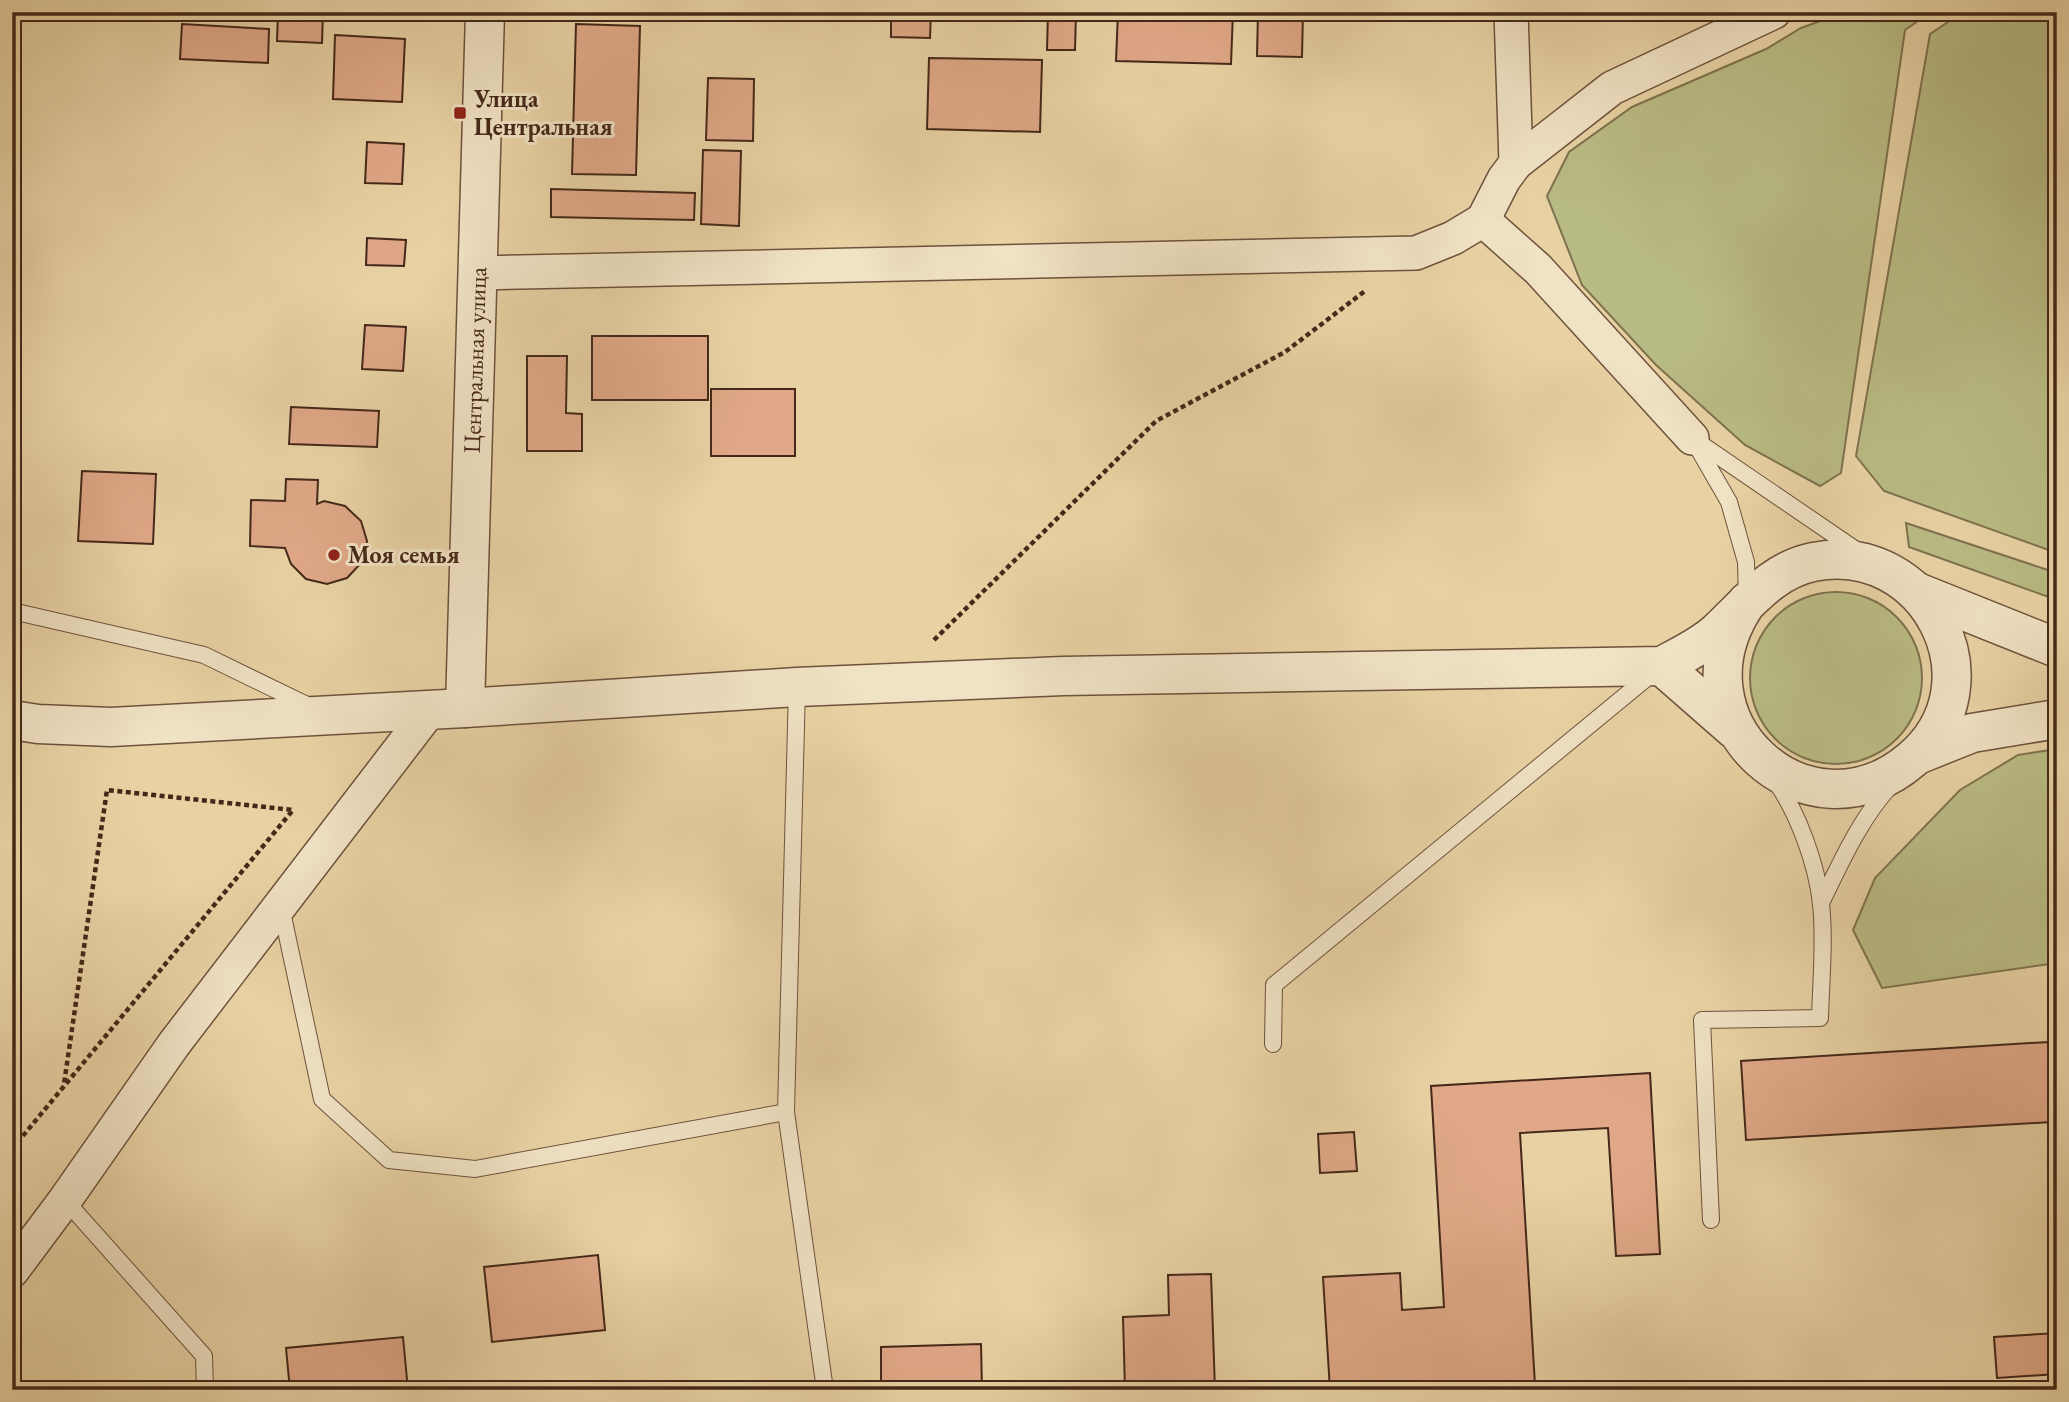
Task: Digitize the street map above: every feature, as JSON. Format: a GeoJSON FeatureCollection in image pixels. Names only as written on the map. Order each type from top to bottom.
{"type":"FeatureCollection","features":[{"type":"Feature","properties":{"kind":"street","name":"Центральная улица"},"geometry":{"type":"LineString","coordinates":[[448,709],[478,272],[485,12]]}},
{"type":"Feature","properties":{"kind":"street"},"geometry":{"type":"LineString","coordinates":[[1511,12],[1516,163]]}},
{"type":"Feature","properties":{"kind":"street"},"geometry":{"type":"LineString","coordinates":[[478,272],[1416,253],[1453,238],[1483,220],[1504,179],[1516,163],[1612,88],[1774,12]]}},
{"type":"Feature","properties":{"kind":"street"},"geometry":{"type":"LineString","coordinates":[[1483,220],[1538,269],[1692,438]]}},
{"type":"Feature","properties":{"kind":"street"},"geometry":{"type":"LineString","coordinates":[[12,720],[38,724],[111,727],[797,687],[1077,676],[1662,666],[1714,635],[1760,588],[1775,577],[1810,562],[1848,559],[1884,569],[1917,592],[2057,648]]}},
{"type":"Feature","properties":{"kind":"street"},"geometry":{"type":"LineString","coordinates":[[1662,666],[1707,703],[1774,770],[1806,785],[1840,788],[1865,785],[1889,776],[1917,755],[1929,742],[1946,709],[1951,673],[1950,655],[1942,629],[1917,592]]}},
{"type":"Feature","properties":{"kind":"street"},"geometry":{"type":"LineString","coordinates":[[1747,602],[1730,633],[1722,667],[1725,702],[1750,747]]}},
{"type":"Feature","properties":{"kind":"street"},"geometry":{"type":"LineString","coordinates":[[12,1271],[174,1044],[281,907],[448,709]]}},
{"type":"Feature","properties":{"kind":"street"},"geometry":{"type":"LineString","coordinates":[[1917,755],[1972,733],[2057,719]]}},
{"type":"Feature","properties":{"kind":"lane"},"geometry":{"type":"LineString","coordinates":[[1692,438],[1884,569]]}},
{"type":"Feature","properties":{"kind":"lane"},"geometry":{"type":"LineString","coordinates":[[1692,438],[1729,502],[1746,562],[1747,602]]}},
{"type":"Feature","properties":{"kind":"lane"},"geometry":{"type":"LineString","coordinates":[[12,611],[204,655],[326,714]]}},
{"type":"Feature","properties":{"kind":"lane"},"geometry":{"type":"LineString","coordinates":[[1273,1044],[1274,985],[1662,666]]}},
{"type":"Feature","properties":{"kind":"lane"},"geometry":{"type":"LineString","coordinates":[[797,687],[786,1112],[825,1390]]}},
{"type":"Feature","properties":{"kind":"lane"},"geometry":{"type":"LineString","coordinates":[[1711,1220],[1702,1020],[1820,1018],[1821,903],[1808,848],[1790,802],[1750,747]]}},
{"type":"Feature","properties":{"kind":"lane"},"geometry":{"type":"LineString","coordinates":[[1821,903],[1846,852],[1875,803],[1917,755]]}},
{"type":"Feature","properties":{"kind":"lane"},"geometry":{"type":"LineString","coordinates":[[281,907],[322,1099],[389,1160],[475,1169],[786,1112]]}},
{"type":"Feature","properties":{"kind":"lane"},"geometry":{"type":"LineString","coordinates":[[65,1200],[204,1356],[205,1390]]}},
{"type":"Feature","properties":{"kind":"path"},"geometry":{"type":"LineString","coordinates":[[890,685],[1156,421],[1285,352],[1416,253]]}},
{"type":"Feature","properties":{"kind":"path"},"geometry":{"type":"LineString","coordinates":[[12,1149],[293,810],[107,790],[64,1084]]}},
{"type":"Feature","properties":{"kind":"green space"},"geometry":{"type":"Polygon","coordinates":[[[1845,12],[1931,12],[1905,30],[1841,473],[1820,486],[1745,445],[1656,365],[1582,285],[1547,196],[1569,152],[1632,107],[1766,49],[1801,28],[1845,12]]]}},
{"type":"Feature","properties":{"kind":"green space"},"geometry":{"type":"Polygon","coordinates":[[[1963,12],[2057,12],[2057,553],[1884,491],[1856,456],[1930,34],[1963,12]]]}},
{"type":"Feature","properties":{"kind":"green space"},"geometry":{"type":"Polygon","coordinates":[[[1906,523],[2057,573],[2057,600],[1909,547],[1906,523]]]}},
{"type":"Feature","properties":{"kind":"green space"},"geometry":{"type":"Polygon","coordinates":[[[1836,592],[1869,598],[1897,617],[1916,645],[1922,678],[1916,711],[1897,739],[1869,758],[1836,764],[1803,758],[1775,739],[1756,711],[1750,678],[1756,645],[1775,617],[1803,598],[1836,592]]]}},
{"type":"Feature","properties":{"kind":"green space"},"geometry":{"type":"Polygon","coordinates":[[[2057,749],[2057,963],[1882,988],[1853,930],[1875,878],[1960,790],[2018,755],[2057,749]]]}},
{"type":"Feature","properties":{"kind":"building"},"geometry":{"type":"Polygon","coordinates":[[[278,12],[323,12],[322,43],[277,41],[278,12]]]}},
{"type":"Feature","properties":{"kind":"building"},"geometry":{"type":"Polygon","coordinates":[[[891,12],[931,12],[930,38],[891,37],[891,12]]]}},
{"type":"Feature","properties":{"kind":"building"},"geometry":{"type":"Polygon","coordinates":[[[1048,12],[1076,12],[1075,50],[1047,50],[1048,12]]]}},
{"type":"Feature","properties":{"kind":"building"},"geometry":{"type":"Polygon","coordinates":[[[1118,12],[1233,12],[1231,64],[1116,61],[1118,12]]]}},
{"type":"Feature","properties":{"kind":"building"},"geometry":{"type":"Polygon","coordinates":[[[1258,12],[1303,12],[1302,57],[1257,56],[1258,12]]]}},
{"type":"Feature","properties":{"kind":"building"},"geometry":{"type":"Polygon","coordinates":[[[1315,12],[1393,12],[1392,20],[1314,18],[1315,12]]]}},
{"type":"Feature","properties":{"kind":"building"},"geometry":{"type":"Polygon","coordinates":[[[182,24],[269,29],[268,63],[180,59],[182,24]]]}},
{"type":"Feature","properties":{"kind":"building"},"geometry":{"type":"Polygon","coordinates":[[[576,24],[640,26],[636,175],[572,174],[576,24]]]}},
{"type":"Feature","properties":{"kind":"building"},"geometry":{"type":"Polygon","coordinates":[[[335,35],[405,39],[402,102],[333,99],[335,35]]]}},
{"type":"Feature","properties":{"kind":"building"},"geometry":{"type":"Polygon","coordinates":[[[929,58],[1042,60],[1040,132],[927,129],[929,58]]]}},
{"type":"Feature","properties":{"kind":"building"},"geometry":{"type":"Polygon","coordinates":[[[708,78],[754,79],[753,141],[706,140],[708,78]]]}},
{"type":"Feature","properties":{"kind":"building"},"geometry":{"type":"Polygon","coordinates":[[[367,142],[404,144],[402,184],[365,183],[367,142]]]}},
{"type":"Feature","properties":{"kind":"building"},"geometry":{"type":"Polygon","coordinates":[[[703,150],[741,151],[739,226],[701,224],[703,150]]]}},
{"type":"Feature","properties":{"kind":"building"},"geometry":{"type":"Polygon","coordinates":[[[551,189],[695,193],[694,220],[551,217],[551,189]]]}},
{"type":"Feature","properties":{"kind":"building"},"geometry":{"type":"Polygon","coordinates":[[[367,238],[406,240],[404,266],[366,265],[367,238]]]}},
{"type":"Feature","properties":{"kind":"building"},"geometry":{"type":"Polygon","coordinates":[[[365,325],[406,327],[403,371],[362,369],[365,325]]]}},
{"type":"Feature","properties":{"kind":"building"},"geometry":{"type":"Polygon","coordinates":[[[592,336],[708,336],[708,400],[592,400],[592,336]]]}},
{"type":"Feature","properties":{"kind":"building"},"geometry":{"type":"Polygon","coordinates":[[[527,356],[567,356],[566,413],[582,414],[582,451],[527,451],[527,356]]]}},
{"type":"Feature","properties":{"kind":"building"},"geometry":{"type":"Polygon","coordinates":[[[711,389],[795,389],[795,456],[711,456],[711,389]]]}},
{"type":"Feature","properties":{"kind":"building"},"geometry":{"type":"Polygon","coordinates":[[[291,407],[379,411],[377,447],[289,444],[291,407]]]}},
{"type":"Feature","properties":{"kind":"building"},"geometry":{"type":"Polygon","coordinates":[[[82,471],[156,474],[153,544],[78,541],[82,471]]]}},
{"type":"Feature","properties":{"kind":"building"},"geometry":{"type":"Polygon","coordinates":[[[286,479],[318,480],[317,504],[324,501],[345,506],[361,521],[367,541],[362,562],[347,578],[327,584],[306,579],[291,564],[285,548],[250,546],[251,500],[285,501],[286,479]]]}},
{"type":"Feature","properties":{"kind":"building"},"geometry":{"type":"Polygon","coordinates":[[[2048,1042],[2052,1122],[1746,1140],[1741,1061],[2048,1042]]]}},
{"type":"Feature","properties":{"kind":"building"},"geometry":{"type":"Polygon","coordinates":[[[1650,1073],[1660,1254],[1616,1256],[1608,1128],[1520,1133],[1535,1385],[1451,1390],[1330,1390],[1323,1277],[1400,1273],[1402,1310],[1444,1307],[1431,1086],[1650,1073]]]}},
{"type":"Feature","properties":{"kind":"building"},"geometry":{"type":"Polygon","coordinates":[[[1354,1132],[1357,1171],[1320,1173],[1318,1134],[1354,1132]]]}},
{"type":"Feature","properties":{"kind":"building"},"geometry":{"type":"Polygon","coordinates":[[[598,1255],[605,1330],[492,1342],[484,1267],[598,1255]]]}},
{"type":"Feature","properties":{"kind":"building"},"geometry":{"type":"Polygon","coordinates":[[[1211,1274],[1215,1390],[1125,1390],[1123,1317],[1169,1315],[1168,1275],[1211,1274]]]}},
{"type":"Feature","properties":{"kind":"building"},"geometry":{"type":"Polygon","coordinates":[[[2057,1333],[2057,1374],[1997,1378],[1994,1337],[2057,1333]]]}},
{"type":"Feature","properties":{"kind":"building"},"geometry":{"type":"Polygon","coordinates":[[[403,1337],[408,1390],[290,1390],[286,1348],[403,1337]]]}},
{"type":"Feature","properties":{"kind":"building"},"geometry":{"type":"Polygon","coordinates":[[[981,1344],[982,1390],[881,1390],[881,1347],[981,1344]]]}},
{"type":"Feature","properties":{"kind":"place","name":"Улица Центральная"},"geometry":{"type":"Point","coordinates":[460,113]}},
{"type":"Feature","properties":{"kind":"place","name":"Моя семья"},"geometry":{"type":"Point","coordinates":[334,555]}}]}
